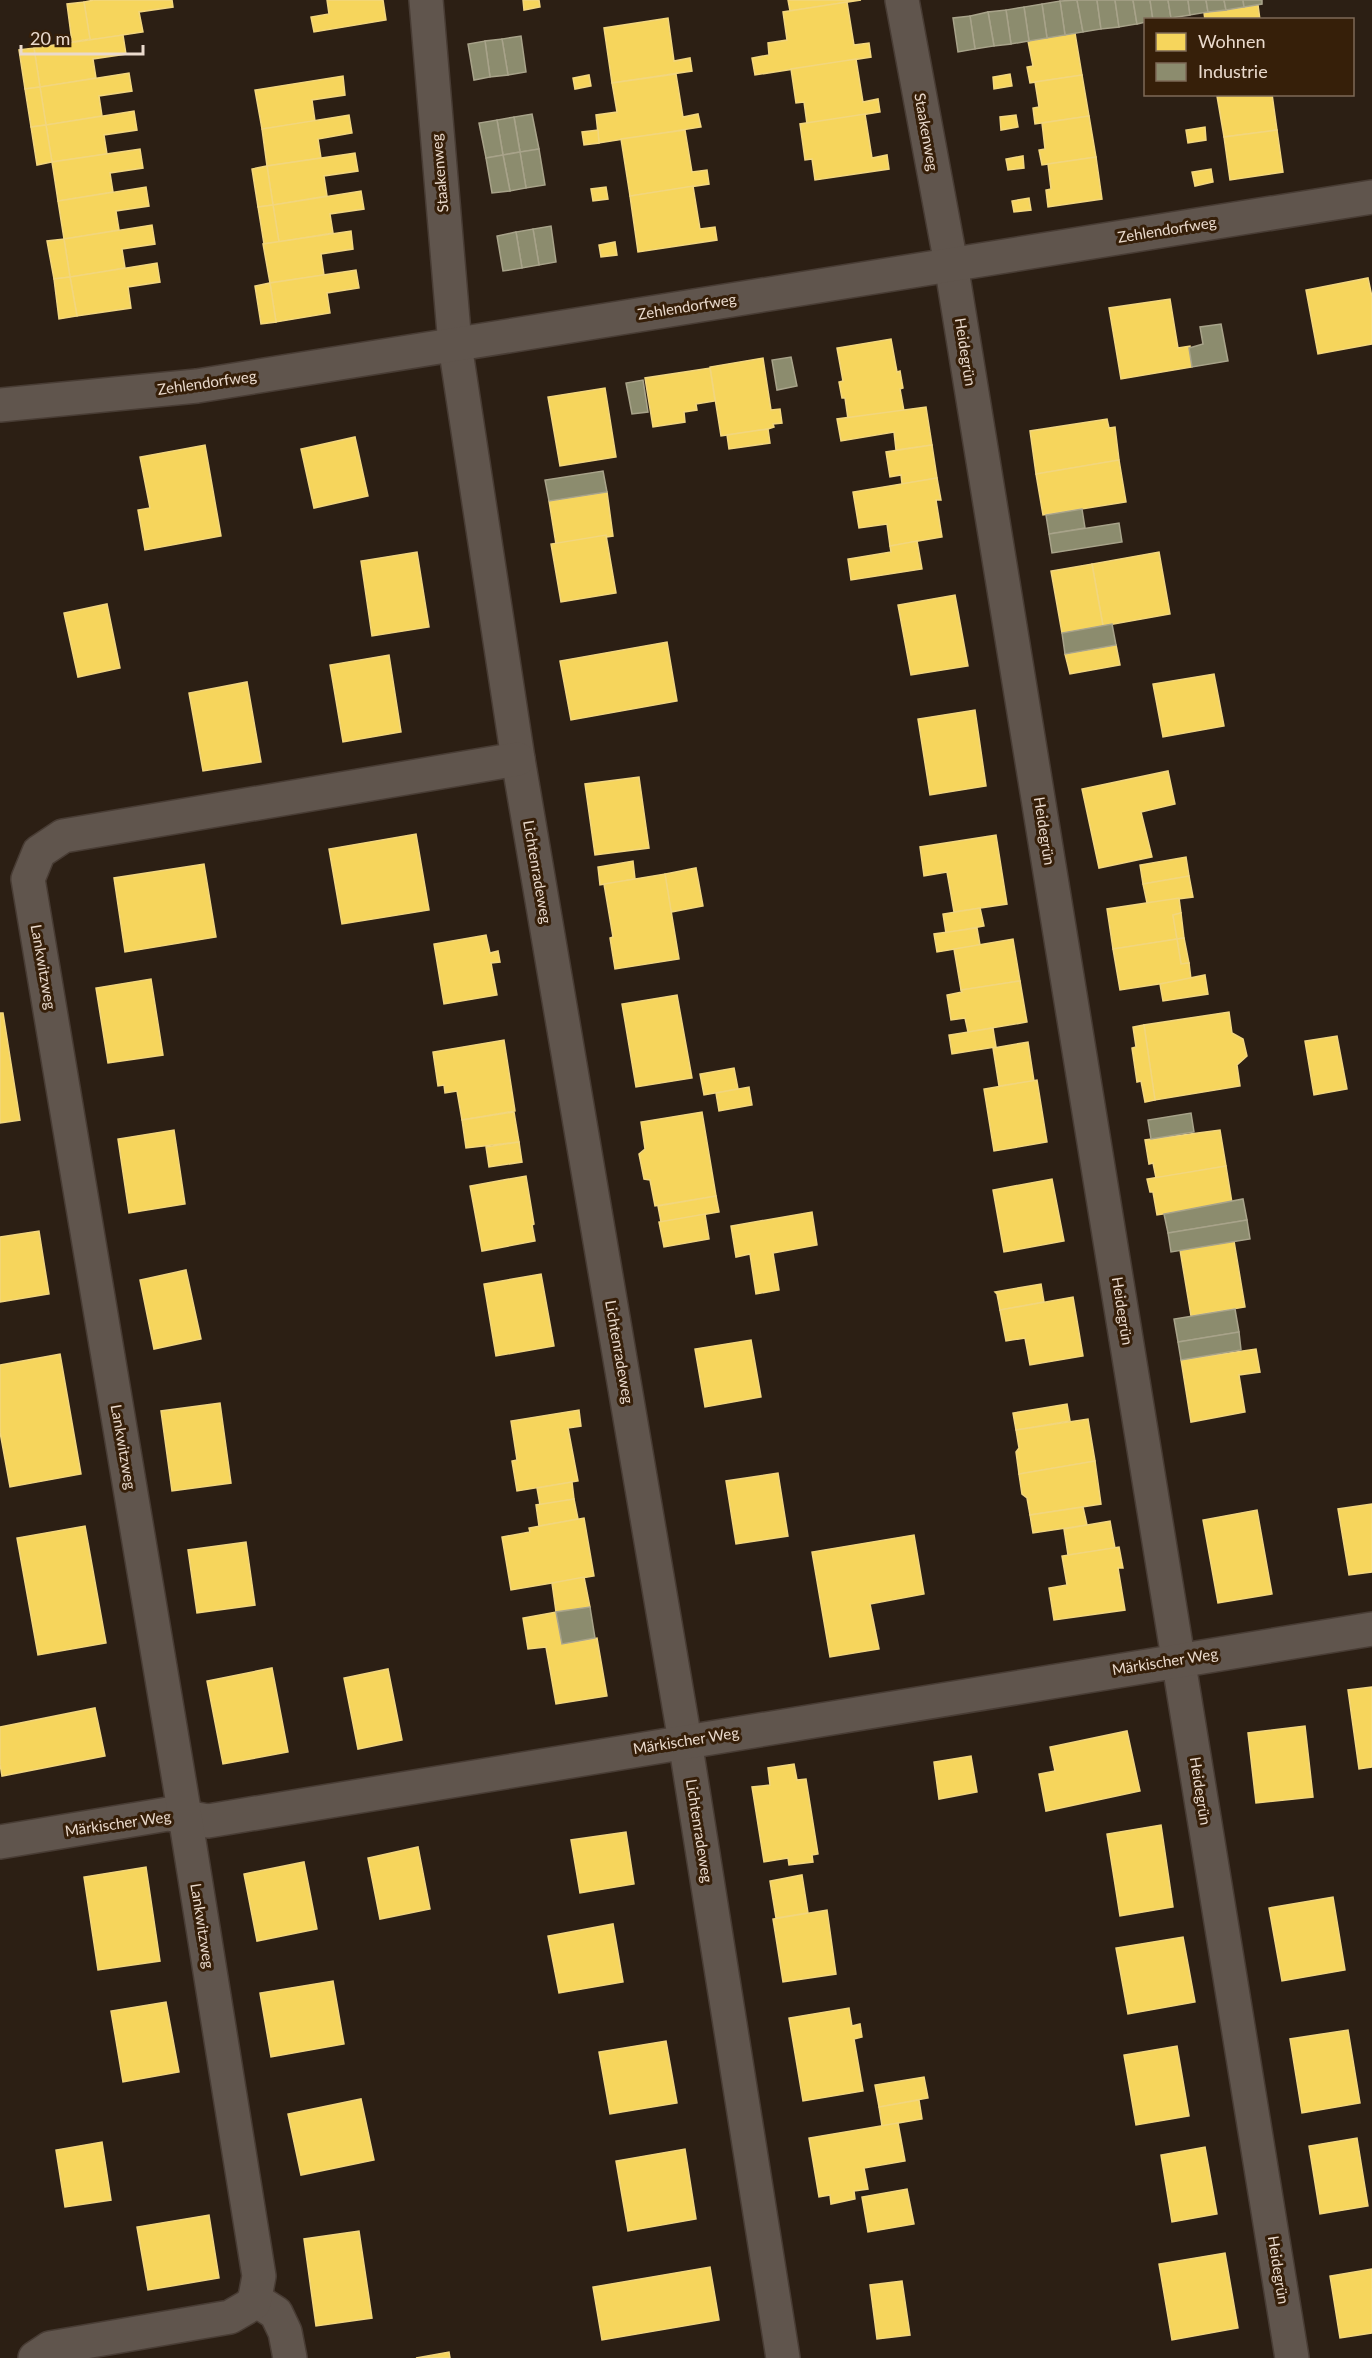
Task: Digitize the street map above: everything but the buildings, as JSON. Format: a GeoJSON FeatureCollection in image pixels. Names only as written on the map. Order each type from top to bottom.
{"type":"FeatureCollection","features":[{"type":"Feature","properties":{"kind":"street","name":"Staakenweg"},"geometry":{"type":"LineString","coordinates":[[426,0],[455,345]]}},
{"type":"Feature","properties":{"kind":"street","name":"Staakenweg"},"geometry":{"type":"LineString","coordinates":[[902,0],[951,264]]}},
{"type":"Feature","properties":{"kind":"street","name":"Zehlendorfweg"},"geometry":{"type":"LineString","coordinates":[[0,405],[197,386],[1372,197]]}},
{"type":"Feature","properties":{"kind":"street","name":"Heidegrün"},"geometry":{"type":"LineString","coordinates":[[951,264],[1292,2358]]}},
{"type":"Feature","properties":{"kind":"street","name":"Lichtenradeweg"},"geometry":{"type":"LineString","coordinates":[[455,345],[518,759],[685,1741],[783,2358]]}},
{"type":"Feature","properties":{"kind":"street","name":"Lankwitzweg"},"geometry":{"type":"LineString","coordinates":[[254,2300],[259,2276],[176,1815],[28,879],[39,852],[63,836],[518,759]]}},
{"type":"Feature","properties":{"kind":"street","name":"Märkischer Weg"},"geometry":{"type":"LineString","coordinates":[[0,1842],[176,1815],[208,1821],[1372,1629]]}},
{"type":"Feature","properties":{"kind":"street"},"geometry":{"type":"LineString","coordinates":[[35,2358],[50,2348],[230,2317],[254,2303],[254,2300],[276,2313],[285,2332],[290,2358]]}}]}
